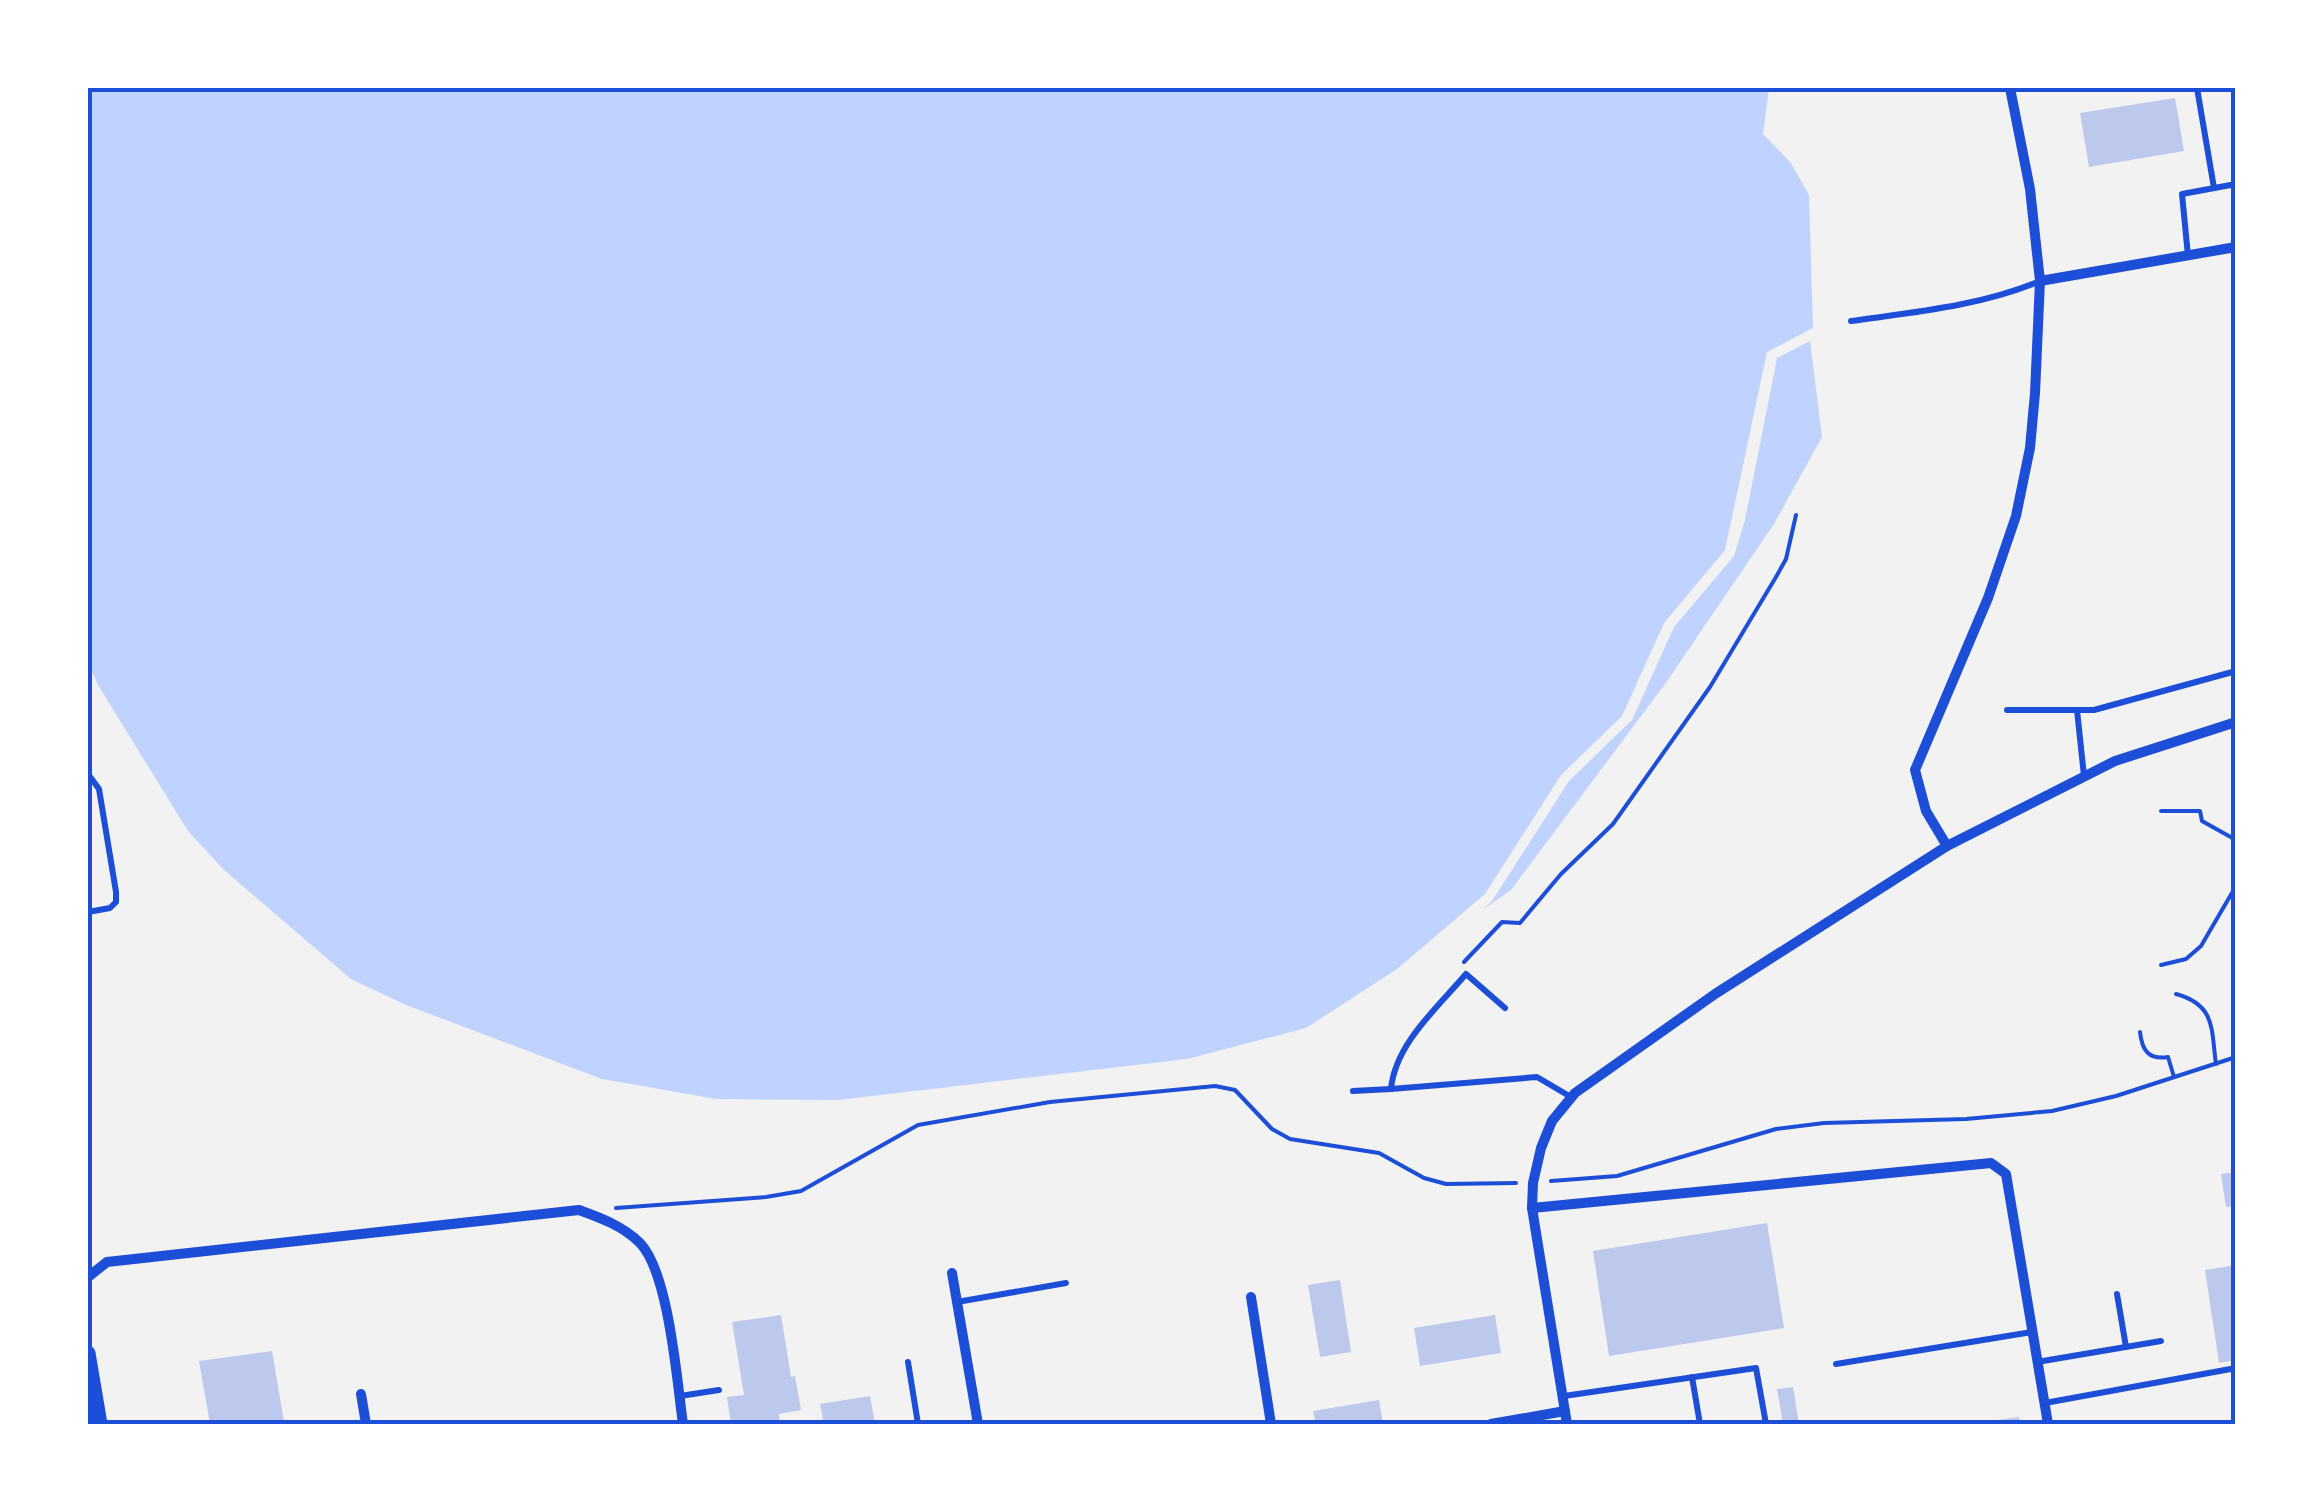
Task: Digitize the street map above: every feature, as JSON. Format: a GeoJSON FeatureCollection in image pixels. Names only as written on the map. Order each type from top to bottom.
{"type":"FeatureCollection","features":[{"type":"Feature","properties":{"kind":"street"},"geometry":{"type":"LineString","coordinates":[[1947,846],[1926,810],[1915,770],[1982,614],[2021,494],[2036,392],[2040,281],[2027,171],[2010,88]]}},
{"type":"Feature","properties":{"kind":"street"},"geometry":{"type":"LineString","coordinates":[[2040,281],[2236,248]]}},
{"type":"Feature","properties":{"kind":"street"},"geometry":{"type":"LineString","coordinates":[[1568,1424],[1532,1208],[1541,1148],[1552,1121],[1570,1098],[1715,994],[1947,846],[2115,761],[2236,722]]}},
{"type":"Feature","properties":{"kind":"street"},"geometry":{"type":"LineString","coordinates":[[1532,1208],[1991,1163],[2006,1174],[2048,1424]]}},
{"type":"Feature","properties":{"kind":"street"},"geometry":{"type":"LineString","coordinates":[[88,1277],[108,1262],[579,1210],[608,1220],[642,1245],[666,1298],[683,1424]]}},
{"type":"Feature","properties":{"kind":"street"},"geometry":{"type":"LineString","coordinates":[[952,1273],[978,1424]]}},
{"type":"Feature","properties":{"kind":"street"},"geometry":{"type":"LineString","coordinates":[[1251,1297],[1271,1424]]}},
{"type":"Feature","properties":{"kind":"street"},"geometry":{"type":"LineString","coordinates":[[88,1353],[100,1424]]}},
{"type":"Feature","properties":{"kind":"street"},"geometry":{"type":"LineString","coordinates":[[361,1394],[366,1424]]}},
{"type":"Feature","properties":{"kind":"street"},"geometry":{"type":"LineString","coordinates":[[1491,1424],[1565,1412]]}},
{"type":"Feature","properties":{"kind":"lane"},"geometry":{"type":"LineString","coordinates":[[2197,88],[2214,188]]}},
{"type":"Feature","properties":{"kind":"lane"},"geometry":{"type":"LineString","coordinates":[[2188,256],[2182,194],[2236,184]]}},
{"type":"Feature","properties":{"kind":"lane"},"geometry":{"type":"LineString","coordinates":[[1851,321],[1974,303],[2040,281]]}},
{"type":"Feature","properties":{"kind":"lane"},"geometry":{"type":"LineString","coordinates":[[2007,710],[2094,710],[2236,671]]}},
{"type":"Feature","properties":{"kind":"lane"},"geometry":{"type":"LineString","coordinates":[[2077,710],[2084,776]]}},
{"type":"Feature","properties":{"kind":"lane"},"geometry":{"type":"LineString","coordinates":[[88,774],[99,789],[116,902],[110,908],[88,912]]}},
{"type":"Feature","properties":{"kind":"lane"},"geometry":{"type":"LineString","coordinates":[[1391,1089],[1392,1072],[1412,1038],[1466,974],[1505,1008]]}},
{"type":"Feature","properties":{"kind":"lane"},"geometry":{"type":"LineString","coordinates":[[1353,1091],[1537,1077],[1570,1098]]}},
{"type":"Feature","properties":{"kind":"lane"},"geometry":{"type":"LineString","coordinates":[[958,1302],[1066,1283]]}},
{"type":"Feature","properties":{"kind":"lane"},"geometry":{"type":"LineString","coordinates":[[2117,1294],[2126,1347]]}},
{"type":"Feature","properties":{"kind":"lane"},"geometry":{"type":"LineString","coordinates":[[1836,1364],[2032,1332]]}},
{"type":"Feature","properties":{"kind":"lane"},"geometry":{"type":"LineString","coordinates":[[2037,1362],[2161,1340]]}},
{"type":"Feature","properties":{"kind":"lane"},"geometry":{"type":"LineString","coordinates":[[908,1362],[918,1424]]}},
{"type":"Feature","properties":{"kind":"lane"},"geometry":{"type":"LineString","coordinates":[[1562,1396],[1756,1368],[1766,1424]]}},
{"type":"Feature","properties":{"kind":"lane"},"geometry":{"type":"LineString","coordinates":[[2044,1403],[2236,1368]]}},
{"type":"Feature","properties":{"kind":"lane"},"geometry":{"type":"LineString","coordinates":[[1692,1377],[1700,1424]]}},
{"type":"Feature","properties":{"kind":"lane"},"geometry":{"type":"LineString","coordinates":[[679,1396],[719,1390]]}},
{"type":"Feature","properties":{"kind":"path"},"geometry":{"type":"LineString","coordinates":[[1455,970],[1502,922],[1520,923],[1561,874],[1613,824],[1710,687],[1776,577],[1786,559],[1796,515]]}},
{"type":"Feature","properties":{"kind":"path"},"geometry":{"type":"LineString","coordinates":[[2160,811],[2200,811],[2202,821],[2236,840]]}},
{"type":"Feature","properties":{"kind":"path"},"geometry":{"type":"LineString","coordinates":[[2161,965],[2186,959],[2201,946],[2236,886]]}},
{"type":"Feature","properties":{"kind":"path"},"geometry":{"type":"LineString","coordinates":[[2176,994],[2208,1012],[2216,1064]]}},
{"type":"Feature","properties":{"kind":"path"},"geometry":{"type":"LineString","coordinates":[[2140,1032],[2149,1055],[2157,1059],[2168,1057],[2174,1077]]}},
{"type":"Feature","properties":{"kind":"path"},"geometry":{"type":"LineString","coordinates":[[608,1220],[612,1210],[621,1206],[766,1197],[801,1191],[918,1125],[1050,1102],[1215,1086],[1235,1090],[1272,1129],[1290,1139],[1379,1153],[1424,1178],[1446,1184],[1533,1182],[1617,1176],[1776,1129],[2052,1111],[2116,1096],[2236,1057]]}},
{"type":"Feature","properties":{"kind":"water"},"geometry":{"type":"Polygon","coordinates":[[[88,88],[1769,88],[1763,134],[1791,163],[1809,195],[1813,328],[1767,352],[1725,550],[1664,623],[1622,716],[1561,775],[1485,894],[1397,969],[1306,1028],[1187,1059],[838,1100],[716,1099],[602,1079],[406,1005],[351,979],[224,870],[188,831],[98,685],[88,662],[88,88]]]}},
{"type":"Feature","properties":{"kind":"water"},"geometry":{"type":"Polygon","coordinates":[[[1810,341],[1822,437],[1774,524],[1665,684],[1511,890],[1482,910],[1492,901],[1569,781],[1632,720],[1674,627],[1734,556],[1745,520],[1777,358],[1810,341]]]}},
{"type":"Feature","properties":{"kind":"building"},"geometry":{"type":"Polygon","coordinates":[[[2175,98],[2184,151],[2089,167],[2080,113],[2175,98]]]}},
{"type":"Feature","properties":{"kind":"building"},"geometry":{"type":"Polygon","coordinates":[[[2236,1172],[2236,1206],[2226,1207],[2221,1174],[2236,1172]]]}},
{"type":"Feature","properties":{"kind":"building"},"geometry":{"type":"Polygon","coordinates":[[[1767,1223],[1784,1328],[1609,1356],[1593,1251],[1767,1223]]]}},
{"type":"Feature","properties":{"kind":"building"},"geometry":{"type":"Polygon","coordinates":[[[2236,1265],[2236,1360],[2219,1363],[2205,1270],[2236,1265]]]}},
{"type":"Feature","properties":{"kind":"building"},"geometry":{"type":"Polygon","coordinates":[[[1340,1280],[1351,1352],[1320,1357],[1308,1285],[1340,1280]]]}},
{"type":"Feature","properties":{"kind":"building"},"geometry":{"type":"Polygon","coordinates":[[[781,1315],[801,1410],[779,1414],[780,1424],[731,1424],[727,1397],[744,1395],[732,1322],[781,1315]]]}},
{"type":"Feature","properties":{"kind":"building"},"geometry":{"type":"Polygon","coordinates":[[[1495,1315],[1501,1353],[1420,1366],[1414,1328],[1495,1315]]]}},
{"type":"Feature","properties":{"kind":"building"},"geometry":{"type":"Polygon","coordinates":[[[272,1351],[284,1422],[210,1424],[199,1361],[272,1351]]]}},
{"type":"Feature","properties":{"kind":"building"},"geometry":{"type":"Polygon","coordinates":[[[1793,1387],[1799,1424],[1783,1424],[1777,1389],[1793,1387]]]}},
{"type":"Feature","properties":{"kind":"building"},"geometry":{"type":"Polygon","coordinates":[[[870,1396],[875,1424],[824,1424],[820,1404],[870,1396]]]}},
{"type":"Feature","properties":{"kind":"building"},"geometry":{"type":"Polygon","coordinates":[[[1379,1400],[1383,1424],[1316,1424],[1313,1411],[1379,1400]]]}},
{"type":"Feature","properties":{"kind":"building"},"geometry":{"type":"Polygon","coordinates":[[[2019,1417],[2021,1424],[1985,1424],[1985,1422],[2019,1417]]]}}]}
